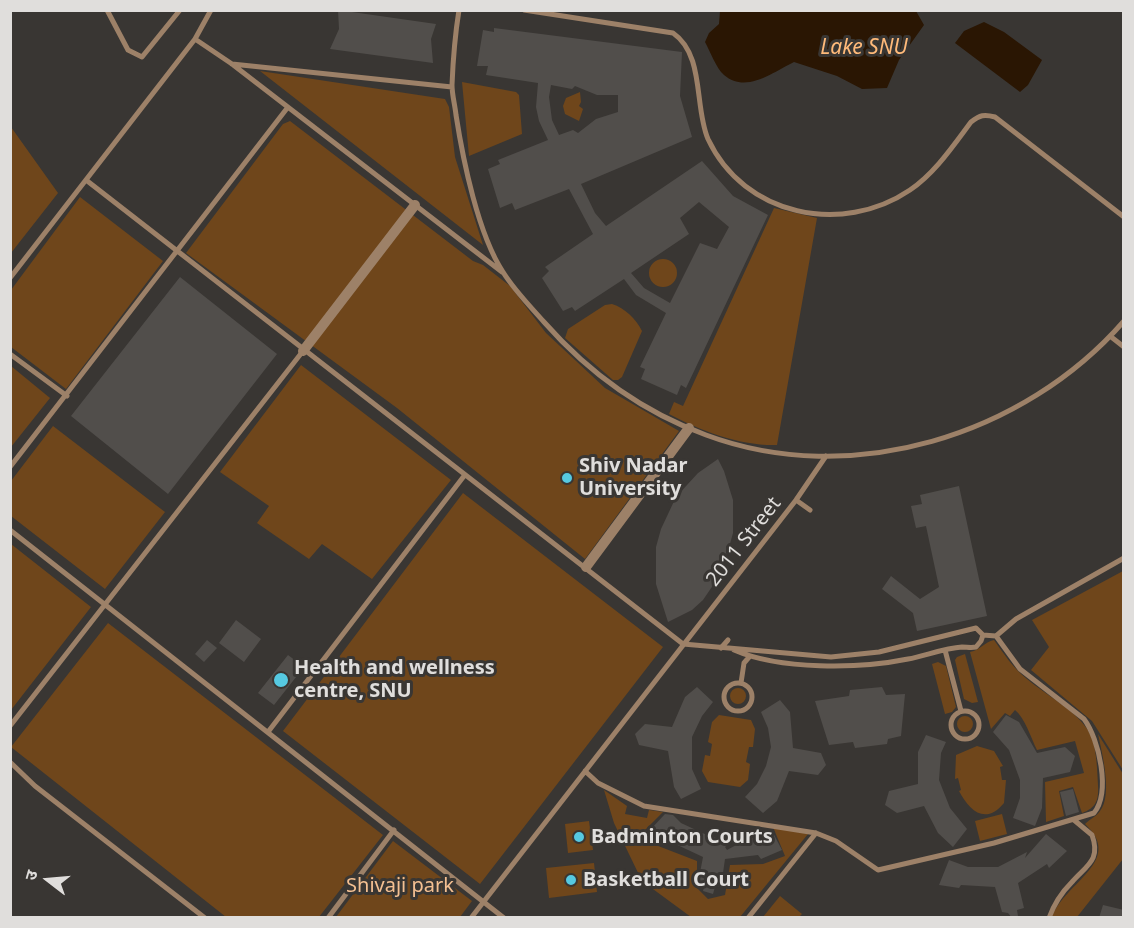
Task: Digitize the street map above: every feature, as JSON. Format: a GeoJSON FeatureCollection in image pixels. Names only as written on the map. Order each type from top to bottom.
{"type":"FeatureCollection","features":[{"type":"Feature","properties":{"kind":"street"},"geometry":{"type":"LineString","coordinates":[[303,351],[415,205]]}},
{"type":"Feature","properties":{"kind":"street"},"geometry":{"type":"LineString","coordinates":[[586,567],[689,428]]}},
{"type":"Feature","properties":{"kind":"lane"},"geometry":{"type":"LineString","coordinates":[[107,10],[128,50],[141,57],[180,10]]}},
{"type":"Feature","properties":{"kind":"lane"},"geometry":{"type":"LineString","coordinates":[[10,278],[195,39],[210,10]]}},
{"type":"Feature","properties":{"kind":"lane"},"geometry":{"type":"LineString","coordinates":[[459,10],[452,87],[464,161],[480,216],[502,272]]}},
{"type":"Feature","properties":{"kind":"lane"},"geometry":{"type":"LineString","coordinates":[[524,10],[673,33],[680,38],[694,67],[704,127],[727,170],[743,186],[770,202],[790,210],[839,216],[860,212],[895,199],[933,170],[972,122],[979,115],[986,114],[995,117],[1124,217]]}},
{"type":"Feature","properties":{"kind":"lane"},"geometry":{"type":"LineString","coordinates":[[195,39],[232,64],[502,272],[567,347],[610,384],[666,418],[729,443],[760,450],[826,456],[867,453],[936,441],[987,423],[1038,395],[1072,371],[1124,321]]}},
{"type":"Feature","properties":{"kind":"lane"},"geometry":{"type":"LineString","coordinates":[[232,64],[452,87]]}},
{"type":"Feature","properties":{"kind":"lane"},"geometry":{"type":"LineString","coordinates":[[10,466],[67,396],[288,107]]}},
{"type":"Feature","properties":{"kind":"lane"},"geometry":{"type":"LineString","coordinates":[[86,180],[303,351],[683,644],[734,650],[750,656],[830,665],[882,663],[945,650],[976,647],[981,641],[982,634]]}},
{"type":"Feature","properties":{"kind":"lane"},"geometry":{"type":"LineString","coordinates":[[1110,336],[1124,347]]}},
{"type":"Feature","properties":{"kind":"lane"},"geometry":{"type":"LineString","coordinates":[[10,726],[303,351]]}},
{"type":"Feature","properties":{"kind":"lane"},"geometry":{"type":"LineString","coordinates":[[10,354],[67,396]]}},
{"type":"Feature","properties":{"kind":"lane","name":"2011 Street"},"geometry":{"type":"LineString","coordinates":[[471,918],[796,500],[826,456]]}},
{"type":"Feature","properties":{"kind":"lane"},"geometry":{"type":"LineString","coordinates":[[268,732],[464,476]]}},
{"type":"Feature","properties":{"kind":"lane"},"geometry":{"type":"LineString","coordinates":[[796,500],[810,510]]}},
{"type":"Feature","properties":{"kind":"lane"},"geometry":{"type":"LineString","coordinates":[[10,530],[484,900],[504,918]]}},
{"type":"Feature","properties":{"kind":"lane"},"geometry":{"type":"LineString","coordinates":[[996,636],[1016,619],[1124,558]]}},
{"type":"Feature","properties":{"kind":"lane"},"geometry":{"type":"LineString","coordinates":[[585,771],[598,783],[644,806],[816,833],[836,841],[878,870],[1074,820],[1094,813],[1100,806],[1100,758],[1091,728],[1084,719],[1020,669],[996,636],[982,634],[976,628],[968,628],[898,648],[831,657],[746,648],[734,650]]}},
{"type":"Feature","properties":{"kind":"lane"},"geometry":{"type":"LineString","coordinates":[[721,648],[728,640]]}},
{"type":"Feature","properties":{"kind":"lane"},"geometry":{"type":"LineString","coordinates":[[945,650],[961,711]]}},
{"type":"Feature","properties":{"kind":"lane"},"geometry":{"type":"LineString","coordinates":[[741,683],[744,663],[750,656]]}},
{"type":"Feature","properties":{"kind":"lane"},"geometry":{"type":"LineString","coordinates":[[741,683],[749,688],[752,697],[745,709],[736,711],[725,703],[724,694],[729,686],[741,683]]}},
{"type":"Feature","properties":{"kind":"lane"},"geometry":{"type":"LineString","coordinates":[[961,711],[970,712],[977,718],[978,731],[971,737],[958,737],[952,730],[954,717],[961,711]]}},
{"type":"Feature","properties":{"kind":"lane"},"geometry":{"type":"LineString","coordinates":[[10,762],[35,786],[205,918]]}},
{"type":"Feature","properties":{"kind":"lane"},"geometry":{"type":"LineString","coordinates":[[1049,918],[1055,901],[1090,866],[1096,854],[1092,835],[1074,820]]}},
{"type":"Feature","properties":{"kind":"lane"},"geometry":{"type":"LineString","coordinates":[[327,918],[394,830]]}},
{"type":"Feature","properties":{"kind":"lane"},"geometry":{"type":"LineString","coordinates":[[748,918],[816,833]]}},
{"type":"Feature","properties":{"kind":"green space"},"geometry":{"type":"Polygon","coordinates":[[[260,71],[445,99],[449,107],[455,157],[483,245],[260,71]]]}},
{"type":"Feature","properties":{"kind":"green space"},"geometry":{"type":"Polygon","coordinates":[[[462,82],[516,92],[519,95],[522,134],[469,156],[462,82]]]}},
{"type":"Feature","properties":{"kind":"green space"},"geometry":{"type":"Polygon","coordinates":[[[580,92],[579,106],[583,109],[579,121],[565,114],[563,106],[566,98],[580,92]]]}},
{"type":"Feature","properties":{"kind":"green space"},"geometry":{"type":"Polygon","coordinates":[[[290,121],[473,261],[483,265],[510,286],[546,333],[605,388],[679,431],[585,559],[397,408],[186,253],[283,124],[290,121]]]}},
{"type":"Feature","properties":{"kind":"green space"},"geometry":{"type":"Polygon","coordinates":[[[11,127],[58,193],[10,253],[11,127]]]}},
{"type":"Feature","properties":{"kind":"green space"},"geometry":{"type":"Polygon","coordinates":[[[80,197],[163,261],[66,389],[11,347],[11,290],[80,197]]]}},
{"type":"Feature","properties":{"kind":"green space"},"geometry":{"type":"Polygon","coordinates":[[[774,208],[817,218],[777,445],[763,445],[721,436],[669,414],[674,402],[683,406],[774,208]]]}},
{"type":"Feature","properties":{"kind":"green space"},"geometry":{"type":"Polygon","coordinates":[[[663,259],[673,263],[677,273],[673,283],[663,287],[653,283],[649,273],[653,263],[663,259]]]}},
{"type":"Feature","properties":{"kind":"green space"},"geometry":{"type":"Polygon","coordinates":[[[612,304],[630,314],[642,331],[622,377],[618,380],[613,380],[565,338],[568,329],[605,305],[612,304]]]}},
{"type":"Feature","properties":{"kind":"green space"},"geometry":{"type":"Polygon","coordinates":[[[301,365],[451,480],[372,579],[322,544],[309,559],[257,523],[269,506],[220,472],[301,365]]]}},
{"type":"Feature","properties":{"kind":"green space"},"geometry":{"type":"Polygon","coordinates":[[[11,366],[50,398],[11,447],[11,366]]]}},
{"type":"Feature","properties":{"kind":"green space"},"geometry":{"type":"Polygon","coordinates":[[[53,426],[165,512],[105,589],[11,516],[11,481],[53,426]]]}},
{"type":"Feature","properties":{"kind":"green space"},"geometry":{"type":"Polygon","coordinates":[[[463,493],[663,647],[480,884],[283,731],[463,493]]]}},
{"type":"Feature","properties":{"kind":"green space"},"geometry":{"type":"Polygon","coordinates":[[[11,544],[91,607],[11,710],[11,544]]]}},
{"type":"Feature","properties":{"kind":"green space"},"geometry":{"type":"Polygon","coordinates":[[[1123,571],[1123,770],[1092,721],[1031,670],[1049,647],[1032,620],[1123,571]]]}},
{"type":"Feature","properties":{"kind":"green space"},"geometry":{"type":"Polygon","coordinates":[[[108,623],[383,835],[319,917],[226,917],[11,747],[108,623]]]}},
{"type":"Feature","properties":{"kind":"green space"},"geometry":{"type":"Polygon","coordinates":[[[994,640],[1022,675],[1068,709],[1088,730],[1095,750],[1098,790],[1096,803],[1091,809],[1082,813],[1073,787],[1059,791],[1064,816],[1046,822],[1045,782],[1084,773],[1075,741],[1037,750],[1025,723],[1015,710],[1010,716],[1005,713],[991,729],[970,652],[994,640]]]}},
{"type":"Feature","properties":{"kind":"green space"},"geometry":{"type":"Polygon","coordinates":[[[965,654],[978,702],[972,703],[964,699],[955,660],[965,654]]]}},
{"type":"Feature","properties":{"kind":"green space"},"geometry":{"type":"Polygon","coordinates":[[[938,662],[946,666],[956,707],[952,712],[945,714],[932,664],[938,662]]]}},
{"type":"Feature","properties":{"kind":"green space"},"geometry":{"type":"Polygon","coordinates":[[[738,688],[744,690],[746,696],[744,702],[738,704],[732,702],[730,696],[732,690],[738,688]]]}},
{"type":"Feature","properties":{"kind":"green space"},"geometry":{"type":"Polygon","coordinates":[[[719,715],[751,720],[755,729],[753,747],[749,747],[746,762],[750,764],[748,780],[740,787],[708,782],[702,771],[705,755],[710,756],[712,744],[708,742],[712,722],[719,715]]]}},
{"type":"Feature","properties":{"kind":"green space"},"geometry":{"type":"Polygon","coordinates":[[[965,716],[971,718],[973,724],[971,730],[965,732],[959,730],[957,724],[959,718],[965,716]]]}},
{"type":"Feature","properties":{"kind":"green space"},"geometry":{"type":"Polygon","coordinates":[[[1098,734],[1123,774],[1123,859],[1077,917],[1052,917],[1059,904],[1096,860],[1099,849],[1096,837],[1085,824],[1100,811],[1106,795],[1098,734]]]}},
{"type":"Feature","properties":{"kind":"green space"},"geometry":{"type":"Polygon","coordinates":[[[977,746],[994,751],[1003,766],[1000,767],[1002,780],[1006,780],[1004,803],[990,814],[978,813],[968,804],[959,791],[961,790],[958,778],[955,779],[956,755],[977,746]]]}},
{"type":"Feature","properties":{"kind":"green space"},"geometry":{"type":"Polygon","coordinates":[[[604,790],[627,806],[625,814],[647,818],[649,810],[663,812],[644,831],[653,844],[697,861],[697,888],[708,899],[725,895],[730,865],[763,864],[785,856],[773,827],[808,834],[740,917],[691,917],[642,881],[614,823],[604,790]]]}},
{"type":"Feature","properties":{"kind":"green space"},"geometry":{"type":"Polygon","coordinates":[[[1002,814],[1007,834],[980,841],[975,821],[1002,814]]]}},
{"type":"Feature","properties":{"kind":"green space","name":"Badminton Courts"},"geometry":{"type":"Polygon","coordinates":[[[589,821],[593,850],[568,853],[565,824],[589,821]]]}},
{"type":"Feature","properties":{"kind":"green space","name":"Shivaji park"},"geometry":{"type":"Polygon","coordinates":[[[393,841],[472,901],[460,917],[336,917],[393,841]]]}},
{"type":"Feature","properties":{"kind":"green space","name":"Basketball Court"},"geometry":{"type":"Polygon","coordinates":[[[594,863],[597,892],[549,898],[546,868],[594,863]]]}},
{"type":"Feature","properties":{"kind":"green space"},"geometry":{"type":"Polygon","coordinates":[[[780,896],[802,914],[799,917],[763,917],[780,896]]]}},
{"type":"Feature","properties":{"kind":"water","name":"Lake SNU"},"geometry":{"type":"Polygon","coordinates":[[[720,11],[916,11],[924,25],[899,60],[887,88],[862,89],[837,76],[794,62],[768,76],[750,82],[741,82],[732,80],[721,72],[705,42],[709,33],[719,24],[720,11]]]}},
{"type":"Feature","properties":{"kind":"water"},"geometry":{"type":"Polygon","coordinates":[[[984,22],[1004,32],[1042,60],[1028,85],[1020,92],[955,43],[964,31],[984,22]]]}},
{"type":"Feature","properties":{"kind":"building"},"geometry":{"type":"Polygon","coordinates":[[[338,10],[436,24],[431,39],[433,63],[330,49],[339,29],[338,10]]]}},
{"type":"Feature","properties":{"kind":"building"},"geometry":{"type":"Polygon","coordinates":[[[494,28],[682,52],[680,96],[692,137],[581,184],[595,213],[606,226],[702,161],[733,196],[768,215],[686,388],[681,385],[677,395],[641,379],[645,369],[640,367],[666,313],[636,295],[624,279],[575,311],[572,307],[563,311],[542,278],[549,271],[545,267],[593,234],[569,189],[515,210],[512,203],[500,208],[488,169],[500,164],[498,160],[548,140],[539,121],[536,107],[538,83],[486,75],[488,66],[477,66],[483,30],[494,32],[494,28]],[[551,85],[549,97],[552,120],[559,135],[573,130],[578,133],[596,119],[618,112],[618,95],[597,95],[575,86],[572,89],[551,85]],[[699,202],[680,218],[689,234],[631,273],[644,288],[670,303],[700,243],[717,249],[729,227],[699,202]]]}},
{"type":"Feature","properties":{"kind":"building"},"geometry":{"type":"Polygon","coordinates":[[[180,277],[277,354],[168,494],[71,416],[180,277]]]}},
{"type":"Feature","properties":{"kind":"building"},"geometry":{"type":"Polygon","coordinates":[[[718,459],[733,500],[733,533],[722,572],[703,600],[692,610],[668,622],[656,584],[656,547],[661,529],[676,497],[698,473],[718,459]]]}},
{"type":"Feature","properties":{"kind":"building"},"geometry":{"type":"Polygon","coordinates":[[[959,486],[987,616],[917,631],[913,613],[882,589],[891,576],[920,599],[939,587],[926,526],[916,528],[911,506],[922,504],[920,495],[959,486]]]}},
{"type":"Feature","properties":{"kind":"building"},"geometry":{"type":"Polygon","coordinates":[[[236,620],[261,639],[244,662],[219,643],[236,620]]]}},
{"type":"Feature","properties":{"kind":"building"},"geometry":{"type":"Polygon","coordinates":[[[207,640],[217,648],[204,662],[195,654],[207,640]]]}},
{"type":"Feature","properties":{"kind":"building","name":"Health and wellness centre, SNU"},"geometry":{"type":"Polygon","coordinates":[[[288,655],[304,667],[274,705],[258,693],[288,655]]]}},
{"type":"Feature","properties":{"kind":"building"},"geometry":{"type":"Polygon","coordinates":[[[697,687],[713,702],[702,716],[692,737],[692,769],[701,789],[681,799],[674,787],[668,751],[639,745],[635,734],[645,724],[672,727],[685,697],[697,687]]]}},
{"type":"Feature","properties":{"kind":"building"},"geometry":{"type":"Polygon","coordinates":[[[882,687],[886,695],[905,694],[901,736],[888,739],[887,744],[855,748],[853,742],[829,745],[815,701],[849,696],[850,690],[882,687]]]}},
{"type":"Feature","properties":{"kind":"building"},"geometry":{"type":"Polygon","coordinates":[[[780,700],[790,712],[793,748],[821,753],[826,765],[818,775],[789,771],[777,801],[763,813],[745,797],[757,784],[766,766],[771,747],[768,728],[761,712],[780,700]]]}},
{"type":"Feature","properties":{"kind":"building"},"geometry":{"type":"Polygon","coordinates":[[[1006,715],[1019,722],[1037,753],[1065,747],[1075,756],[1070,772],[1043,778],[1042,808],[1035,826],[1013,818],[1020,798],[1020,780],[1009,750],[993,732],[1006,715]]]}},
{"type":"Feature","properties":{"kind":"building"},"geometry":{"type":"Polygon","coordinates":[[[926,735],[946,742],[941,753],[939,780],[950,808],[967,829],[953,847],[938,833],[924,806],[897,813],[885,805],[889,791],[918,784],[918,752],[926,735]]]}},
{"type":"Feature","properties":{"kind":"building"},"geometry":{"type":"Polygon","coordinates":[[[1073,789],[1079,812],[1066,816],[1060,792],[1073,789]]]}},
{"type":"Feature","properties":{"kind":"building"},"geometry":{"type":"Polygon","coordinates":[[[665,814],[673,815],[681,823],[709,836],[721,839],[736,837],[725,847],[727,850],[764,830],[772,831],[782,850],[761,859],[758,855],[725,859],[721,887],[715,887],[713,894],[703,891],[705,884],[698,883],[703,857],[671,842],[660,840],[650,830],[665,814]]]}},
{"type":"Feature","properties":{"kind":"building"},"geometry":{"type":"Polygon","coordinates":[[[1046,834],[1067,851],[1049,868],[1047,864],[1018,883],[1024,908],[1017,910],[1018,916],[1012,918],[1008,913],[1002,912],[995,887],[961,885],[959,888],[939,885],[949,860],[968,867],[998,867],[1027,852],[1025,858],[1046,834]]]}},
{"type":"Feature","properties":{"kind":"building"},"geometry":{"type":"Polygon","coordinates":[[[1103,905],[1124,910],[1124,918],[1099,918],[1103,905]]]}},
{"type":"Feature","properties":{"kind":"place","name":"Shiv Nadar University"},"geometry":{"type":"Point","coordinates":[567,478]}},
{"type":"Feature","properties":{"kind":"place","name":"Health and wellness centre, SNU"},"geometry":{"type":"Point","coordinates":[281,680]}},
{"type":"Feature","properties":{"kind":"place","name":"Badminton Courts"},"geometry":{"type":"Point","coordinates":[579,837]}},
{"type":"Feature","properties":{"kind":"place","name":"Basketball Court"},"geometry":{"type":"Point","coordinates":[571,880]}}]}
